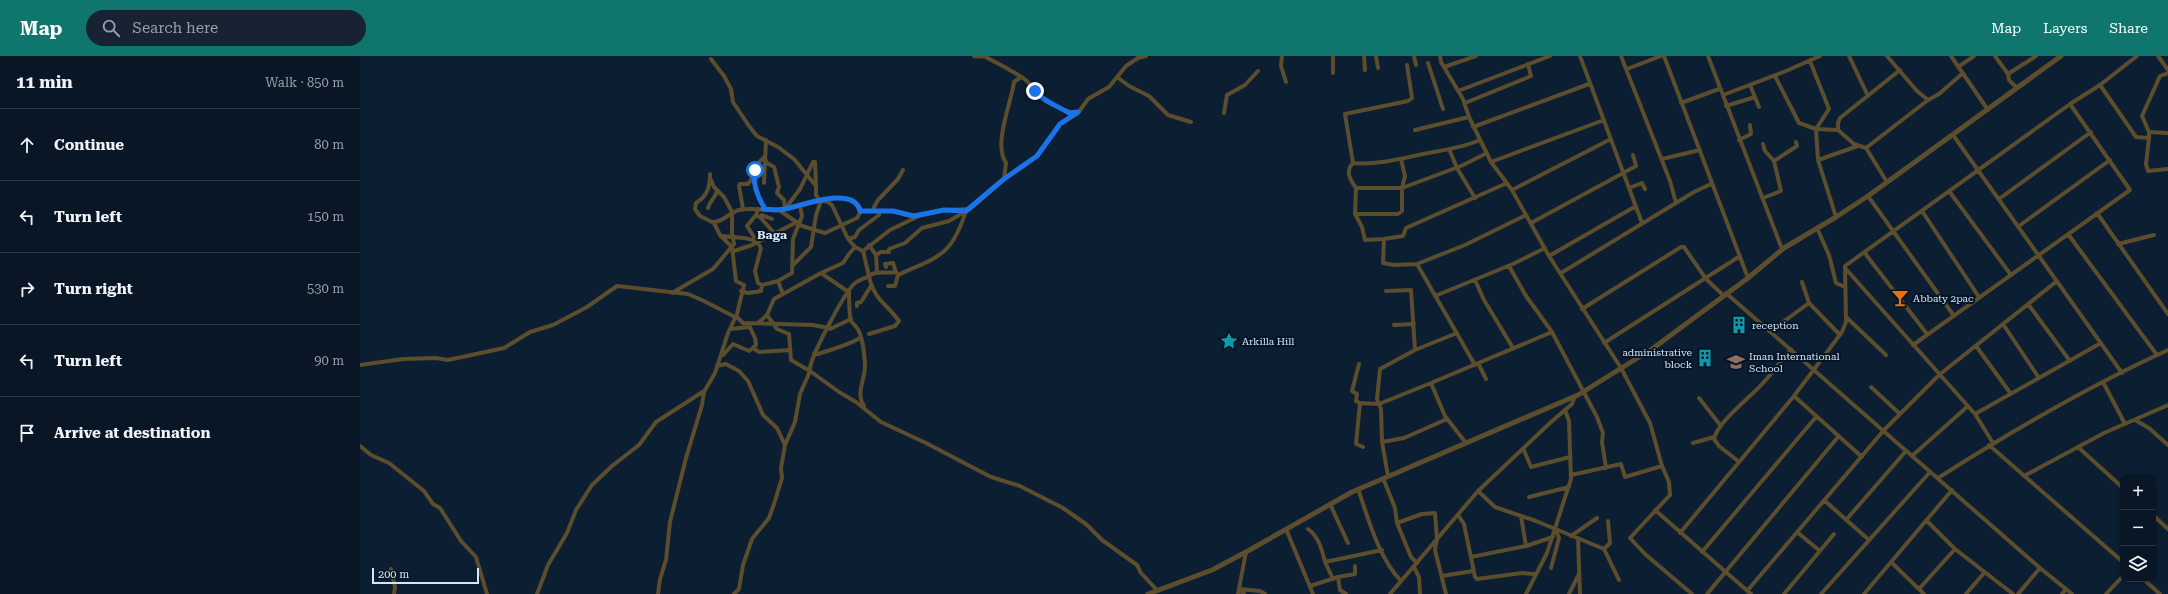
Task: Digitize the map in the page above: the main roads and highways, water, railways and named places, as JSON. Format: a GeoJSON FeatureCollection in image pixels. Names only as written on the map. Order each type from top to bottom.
{"type":"FeatureCollection","features":[{"type":"Feature","properties":{"kind":"place","name":"Abbaty 2pac"},"geometry":{"type":"Point","coordinates":[1900,298]}},
{"type":"Feature","properties":{"kind":"place","name":"reception"},"geometry":{"type":"Point","coordinates":[1739,325]}},
{"type":"Feature","properties":{"kind":"place","name":"Arkilla Hill"},"geometry":{"type":"Point","coordinates":[1229,341]}},
{"type":"Feature","properties":{"kind":"place","name":"administrative block"},"geometry":{"type":"Point","coordinates":[1705,358]}},
{"type":"Feature","properties":{"kind":"place","name":"Iman International School"},"geometry":{"type":"Point","coordinates":[1736,362]}},
{"type":"Feature","properties":{"kind":"district","name":"Baga"},"geometry":{"type":"Point","coordinates":[772,235]}}]}
